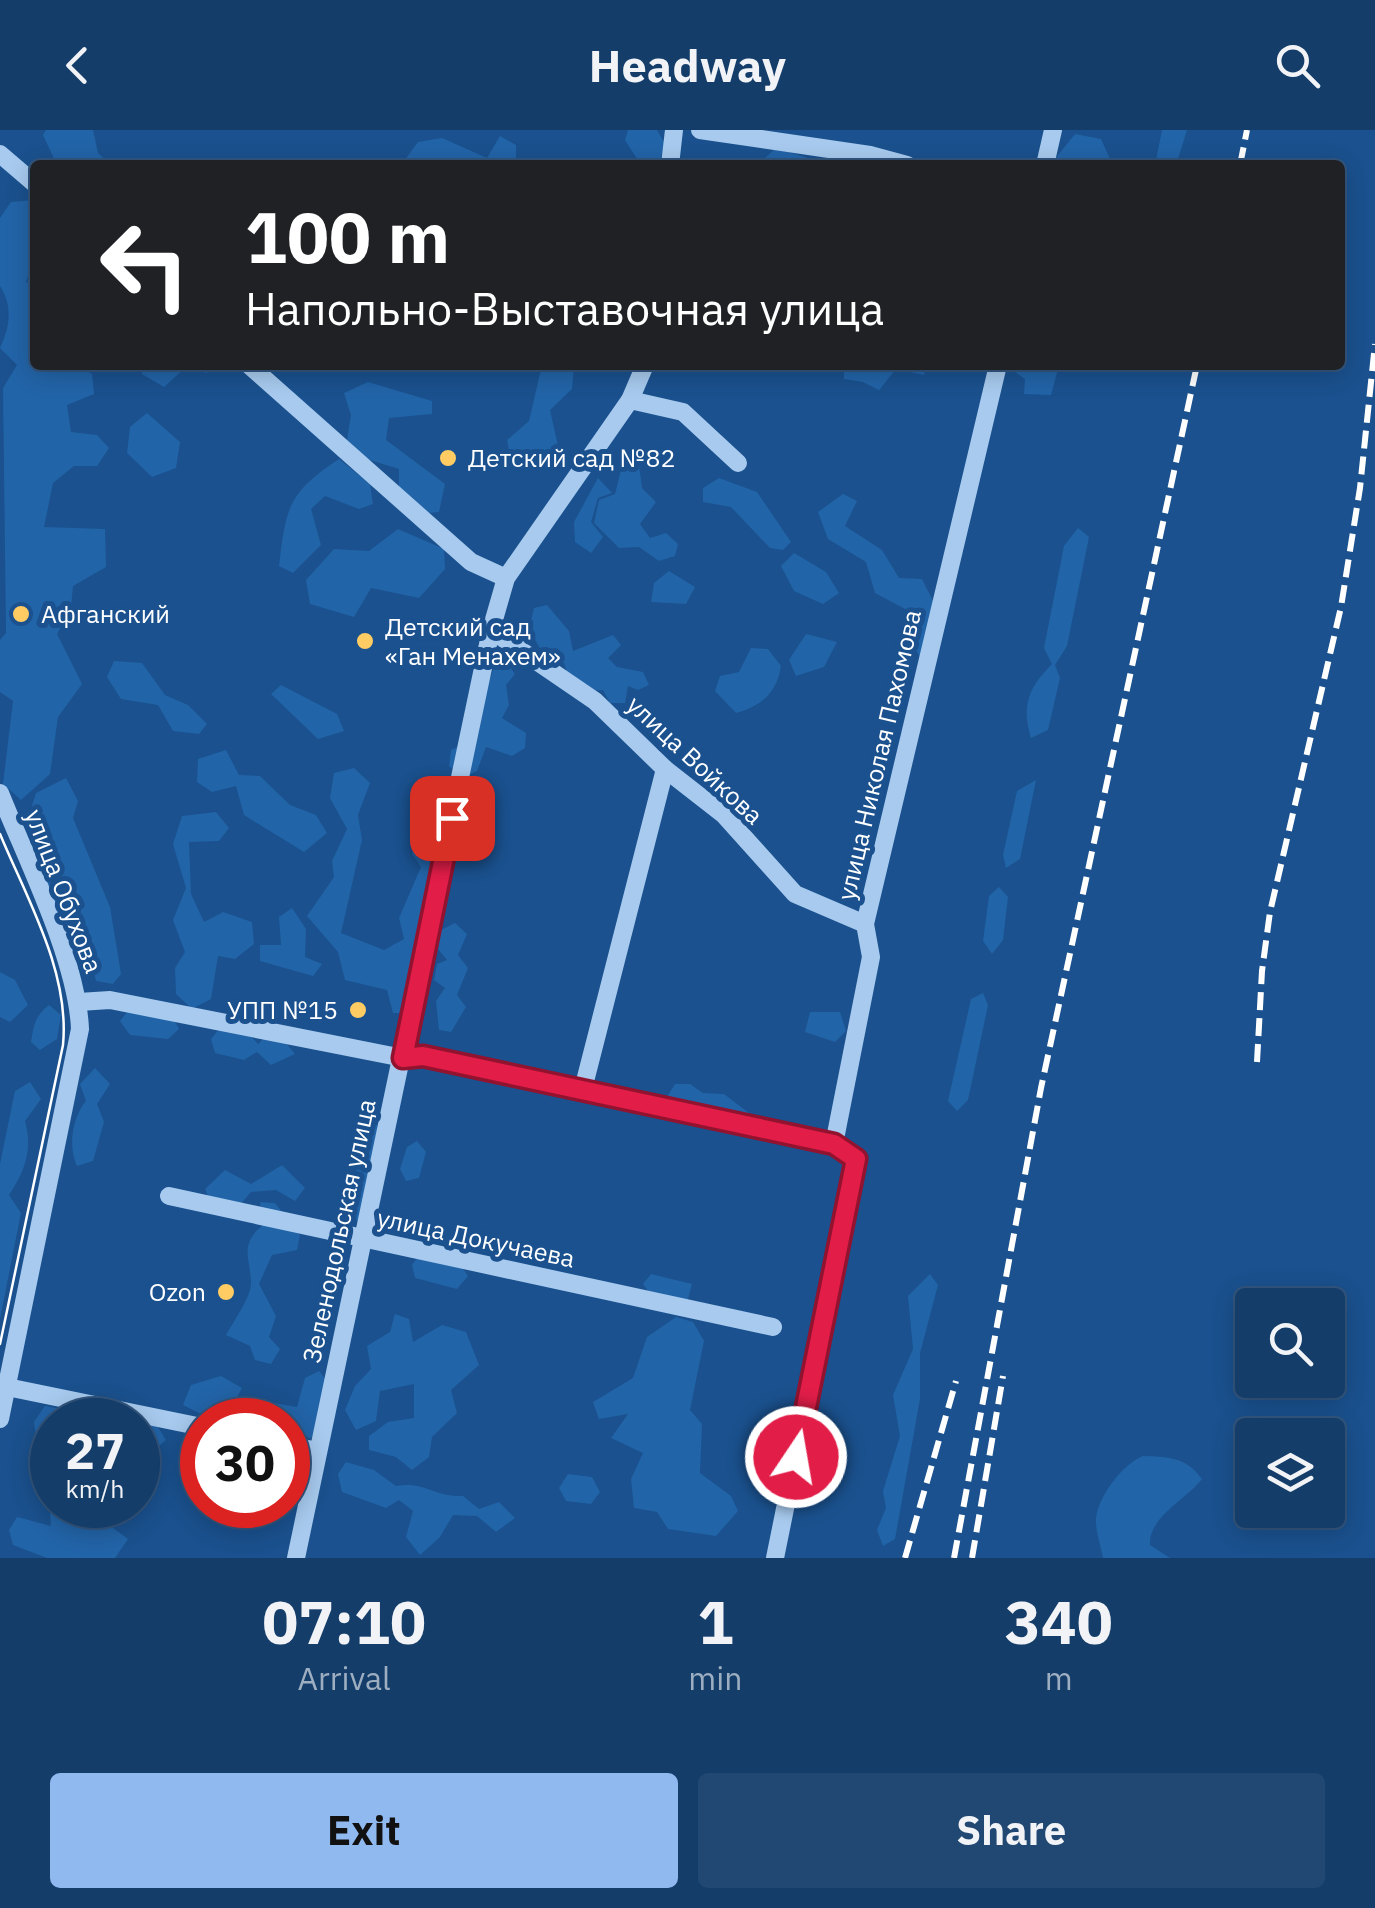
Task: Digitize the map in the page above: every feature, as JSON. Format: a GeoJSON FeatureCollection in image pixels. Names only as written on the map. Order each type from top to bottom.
{"type":"FeatureCollection","features":[{"type":"Feature","properties":{"kind":"street"},"geometry":{"type":"LineString","coordinates":[[671,160],[674,130]]}},
{"type":"Feature","properties":{"kind":"street"},"geometry":{"type":"LineString","coordinates":[[700,130],[886,160]]}},
{"type":"Feature","properties":{"kind":"street"},"geometry":{"type":"LineString","coordinates":[[1046,160],[1053,130]]}},
{"type":"Feature","properties":{"kind":"street"},"geometry":{"type":"LineString","coordinates":[[0,154],[30,180]]}},
{"type":"Feature","properties":{"kind":"street"},"geometry":{"type":"LineString","coordinates":[[256,370],[471,562],[506,578]]}},
{"type":"Feature","properties":{"kind":"street","name":"Зеленодольская улица"},"geometry":{"type":"LineString","coordinates":[[296,1558],[491,630],[506,578],[630,400],[643,370]]}},
{"type":"Feature","properties":{"kind":"street","name":"улица Николая Пахомова"},"geometry":{"type":"LineString","coordinates":[[834,1144],[871,957],[865,924],[997,370]]}},
{"type":"Feature","properties":{"kind":"street"},"geometry":{"type":"LineString","coordinates":[[630,400],[682,412],[738,462]]}},
{"type":"Feature","properties":{"kind":"street","name":"улица Войкова"},"geometry":{"type":"LineString","coordinates":[[491,630],[595,701],[665,769],[724,815],[795,894],[865,924]]}},
{"type":"Feature","properties":{"kind":"street"},"geometry":{"type":"LineString","coordinates":[[583,1089],[665,769]]}},
{"type":"Feature","properties":{"kind":"street","name":"улица Обухова"},"geometry":{"type":"LineString","coordinates":[[0,794],[69,968],[79,1002],[80,1030],[0,1419]]}},
{"type":"Feature","properties":{"kind":"street"},"geometry":{"type":"LineString","coordinates":[[79,1002],[110,1000],[403,1058],[423,1056],[834,1144],[856,1159],[775,1558]]}},
{"type":"Feature","properties":{"kind":"street","name":"улица Докучаева"},"geometry":{"type":"LineString","coordinates":[[169,1196],[773,1326]]}},
{"type":"Feature","properties":{"kind":"street"},"geometry":{"type":"LineString","coordinates":[[8,1386],[180,1422]]}},
{"type":"Feature","properties":{"kind":"street"},"geometry":{"type":"LineString","coordinates":[[310,1449],[318,1451]]}},
{"type":"Feature","properties":{"kind":"shaded area"},"geometry":{"type":"Polygon","coordinates":[[[46,130],[93,130],[98,153],[106,160],[55,160],[43,135],[46,130]]]}},
{"type":"Feature","properties":{"kind":"shaded area"},"geometry":{"type":"Polygon","coordinates":[[[628,130],[657,130],[666,146],[659,160],[638,160],[625,140],[628,130]]]}},
{"type":"Feature","properties":{"kind":"shaded area"},"geometry":{"type":"Polygon","coordinates":[[[1162,130],[1187,130],[1178,160],[1156,160],[1162,130]]]}},
{"type":"Feature","properties":{"kind":"shaded area"},"geometry":{"type":"Polygon","coordinates":[[[1075,134],[1101,139],[1110,159],[1110,160],[1054,160],[1075,134]]]}},
{"type":"Feature","properties":{"kind":"shaded area"},"geometry":{"type":"Polygon","coordinates":[[[500,136],[516,145],[516,160],[405,160],[418,142],[442,138],[487,158],[500,136]]]}},
{"type":"Feature","properties":{"kind":"shaded area"},"geometry":{"type":"Polygon","coordinates":[[[776,148],[814,160],[766,160],[776,148]]]}},
{"type":"Feature","properties":{"kind":"shaded area"},"geometry":{"type":"Polygon","coordinates":[[[30,200],[30,269],[26,282],[30,284],[30,370],[84,370],[92,374],[94,394],[67,405],[71,432],[97,435],[109,448],[97,466],[74,466],[53,483],[44,527],[105,529],[106,567],[73,586],[71,608],[57,634],[82,684],[58,717],[50,774],[21,800],[3,784],[13,701],[0,692],[0,640],[6,633],[3,388],[17,365],[0,348],[9,317],[0,286],[0,218],[11,202],[30,200]]]}},
{"type":"Feature","properties":{"kind":"shaded area"},"geometry":{"type":"Polygon","coordinates":[[[142,370],[183,370],[164,387],[142,370]]]}},
{"type":"Feature","properties":{"kind":"shaded area"},"geometry":{"type":"Polygon","coordinates":[[[541,370],[574,370],[572,389],[550,410],[558,446],[540,469],[513,470],[507,440],[529,421],[541,370]]]}},
{"type":"Feature","properties":{"kind":"shaded area"},"geometry":{"type":"Polygon","coordinates":[[[844,370],[895,370],[879,390],[844,379],[844,370]]]}},
{"type":"Feature","properties":{"kind":"shaded area"},"geometry":{"type":"Polygon","coordinates":[[[1058,370],[1051,395],[1024,394],[1025,379],[1014,371],[1058,370]]]}},
{"type":"Feature","properties":{"kind":"shaded area"},"geometry":{"type":"Polygon","coordinates":[[[368,382],[432,401],[432,414],[389,418],[386,440],[445,484],[439,512],[419,514],[399,495],[399,469],[367,459],[347,440],[351,415],[344,393],[368,382]]]}},
{"type":"Feature","properties":{"kind":"shaded area"},"geometry":{"type":"Polygon","coordinates":[[[147,413],[180,442],[176,468],[152,477],[127,453],[130,427],[147,413]]]}},
{"type":"Feature","properties":{"kind":"shaded area"},"geometry":{"type":"Polygon","coordinates":[[[339,459],[370,484],[373,504],[359,509],[325,496],[311,509],[321,545],[293,573],[279,566],[288,515],[299,492],[339,459]]]}},
{"type":"Feature","properties":{"kind":"shaded area"},"geometry":{"type":"Polygon","coordinates":[[[639,465],[642,488],[656,502],[640,524],[650,538],[666,533],[678,544],[675,556],[659,561],[639,547],[619,548],[594,523],[599,500],[615,494],[622,466],[639,465]]]}},
{"type":"Feature","properties":{"kind":"shaded area"},"geometry":{"type":"Polygon","coordinates":[[[598,478],[612,493],[598,498],[591,522],[603,537],[591,553],[575,542],[574,522],[598,478]]]}},
{"type":"Feature","properties":{"kind":"shaded area"},"geometry":{"type":"Polygon","coordinates":[[[719,478],[757,492],[791,542],[783,550],[770,548],[731,507],[703,502],[703,488],[719,478]]]}},
{"type":"Feature","properties":{"kind":"shaded area"},"geometry":{"type":"Polygon","coordinates":[[[843,494],[857,501],[845,526],[882,550],[899,578],[922,579],[941,617],[920,657],[906,633],[907,610],[875,593],[866,562],[828,539],[818,512],[843,494]]]}},
{"type":"Feature","properties":{"kind":"shaded area"},"geometry":{"type":"Polygon","coordinates":[[[1078,528],[1089,537],[1067,646],[1055,665],[1060,678],[1048,730],[1031,738],[1029,697],[1052,664],[1044,648],[1064,546],[1078,528]]]}},
{"type":"Feature","properties":{"kind":"shaded area"},"geometry":{"type":"Polygon","coordinates":[[[398,529],[444,549],[445,569],[419,598],[371,588],[354,617],[310,604],[306,580],[334,549],[369,551],[398,529]]]}},
{"type":"Feature","properties":{"kind":"shaded area"},"geometry":{"type":"Polygon","coordinates":[[[794,553],[826,572],[839,593],[823,604],[794,591],[781,566],[794,553]]]}},
{"type":"Feature","properties":{"kind":"shaded area"},"geometry":{"type":"Polygon","coordinates":[[[669,571],[695,587],[686,604],[651,602],[654,583],[669,571]]]}},
{"type":"Feature","properties":{"kind":"shaded area"},"geometry":{"type":"Polygon","coordinates":[[[547,605],[569,631],[573,651],[613,635],[621,645],[608,658],[617,667],[643,672],[649,685],[638,690],[628,686],[625,703],[610,703],[603,690],[588,691],[568,676],[564,663],[547,661],[529,629],[534,608],[547,605]]]}},
{"type":"Feature","properties":{"kind":"shaded area"},"geometry":{"type":"Polygon","coordinates":[[[806,634],[837,642],[824,667],[796,676],[789,660],[806,634]]]}},
{"type":"Feature","properties":{"kind":"shaded area"},"geometry":{"type":"Polygon","coordinates":[[[751,648],[768,649],[781,666],[779,675],[767,697],[736,713],[715,691],[720,676],[739,672],[751,648]]]}},
{"type":"Feature","properties":{"kind":"shaded area"},"geometry":{"type":"Polygon","coordinates":[[[114,661],[142,663],[165,695],[188,705],[207,724],[199,734],[173,731],[158,705],[121,699],[107,677],[114,661]]]}},
{"type":"Feature","properties":{"kind":"shaded area"},"geometry":{"type":"Polygon","coordinates":[[[506,661],[515,674],[506,685],[509,705],[502,718],[526,733],[525,748],[512,756],[486,747],[477,771],[463,778],[449,766],[451,750],[470,741],[474,686],[490,679],[496,662],[506,661]]]}},
{"type":"Feature","properties":{"kind":"shaded area"},"geometry":{"type":"Polygon","coordinates":[[[281,685],[337,714],[344,731],[318,739],[271,694],[281,685]]]}},
{"type":"Feature","properties":{"kind":"shaded area"},"geometry":{"type":"Polygon","coordinates":[[[226,750],[239,775],[260,776],[290,805],[316,815],[327,833],[304,852],[244,815],[236,786],[212,792],[197,782],[198,759],[226,750]]]}},
{"type":"Feature","properties":{"kind":"shaded area"},"geometry":{"type":"Polygon","coordinates":[[[354,768],[370,783],[358,815],[362,840],[341,933],[384,950],[404,939],[399,918],[421,867],[412,854],[429,794],[450,789],[405,1013],[393,1013],[387,990],[345,980],[338,952],[307,916],[334,877],[332,861],[347,829],[330,798],[334,773],[354,768]]]}},
{"type":"Feature","properties":{"kind":"shaded area"},"geometry":{"type":"Polygon","coordinates":[[[66,778],[78,801],[73,818],[110,907],[121,974],[113,984],[96,981],[90,957],[63,939],[45,896],[48,834],[27,822],[36,793],[66,778]]]}},
{"type":"Feature","properties":{"kind":"shaded area"},"geometry":{"type":"Polygon","coordinates":[[[1036,780],[1020,859],[1006,868],[1003,855],[1017,791],[1036,780]]]}},
{"type":"Feature","properties":{"kind":"shaded area"},"geometry":{"type":"Polygon","coordinates":[[[216,812],[229,828],[219,841],[189,842],[191,894],[204,922],[223,912],[252,922],[254,944],[235,959],[218,956],[211,999],[192,1009],[176,994],[175,968],[185,952],[173,920],[186,888],[173,844],[182,816],[216,812]]]}},
{"type":"Feature","properties":{"kind":"shaded area"},"geometry":{"type":"Polygon","coordinates":[[[999,887],[1008,897],[1003,940],[992,954],[983,941],[989,896],[999,887]]]}},
{"type":"Feature","properties":{"kind":"shaded area"},"geometry":{"type":"Polygon","coordinates":[[[292,908],[306,929],[305,957],[322,964],[313,976],[260,961],[260,945],[281,945],[279,917],[292,908]]]}},
{"type":"Feature","properties":{"kind":"shaded area"},"geometry":{"type":"Polygon","coordinates":[[[455,923],[467,934],[458,955],[468,968],[457,995],[466,1007],[451,1032],[439,1030],[436,1001],[445,988],[434,980],[437,964],[447,960],[438,949],[441,930],[455,923]]]}},
{"type":"Feature","properties":{"kind":"shaded area"},"geometry":{"type":"Polygon","coordinates":[[[0,972],[15,980],[28,1005],[10,1022],[0,1017],[0,972]]]}},
{"type":"Feature","properties":{"kind":"shaded area"},"geometry":{"type":"Polygon","coordinates":[[[983,993],[988,1005],[968,1100],[957,1111],[948,1101],[971,999],[983,993]]]}},
{"type":"Feature","properties":{"kind":"shaded area"},"geometry":{"type":"Polygon","coordinates":[[[49,1005],[61,1015],[57,1039],[40,1050],[31,1042],[33,1030],[49,1005]]]}},
{"type":"Feature","properties":{"kind":"shaded area"},"geometry":{"type":"Polygon","coordinates":[[[131,1007],[172,1016],[179,1029],[168,1039],[130,1035],[120,1021],[131,1007]]]}},
{"type":"Feature","properties":{"kind":"shaded area"},"geometry":{"type":"Polygon","coordinates":[[[810,1012],[840,1012],[846,1031],[835,1042],[805,1032],[810,1012]]]}},
{"type":"Feature","properties":{"kind":"shaded area"},"geometry":{"type":"Polygon","coordinates":[[[221,1027],[248,1033],[258,1044],[268,1034],[282,1038],[295,1054],[271,1065],[257,1052],[244,1060],[215,1053],[211,1039],[221,1027]]]}},
{"type":"Feature","properties":{"kind":"shaded area"},"geometry":{"type":"Polygon","coordinates":[[[95,1068],[110,1084],[97,1104],[104,1122],[93,1161],[77,1166],[73,1132],[86,1101],[80,1084],[95,1068]]]}},
{"type":"Feature","properties":{"kind":"shaded area"},"geometry":{"type":"Polygon","coordinates":[[[30,1082],[41,1099],[25,1121],[26,1160],[9,1195],[21,1213],[0,1319],[0,1164],[15,1091],[30,1082]]]}},
{"type":"Feature","properties":{"kind":"shaded area"},"geometry":{"type":"Polygon","coordinates":[[[675,1084],[690,1084],[703,1093],[724,1094],[749,1113],[736,1122],[711,1115],[700,1106],[693,1112],[673,1109],[667,1097],[675,1084]]]}},
{"type":"Feature","properties":{"kind":"shaded area"},"geometry":{"type":"Polygon","coordinates":[[[375,1123],[382,1132],[360,1223],[348,1214],[362,1133],[375,1123]]]}},
{"type":"Feature","properties":{"kind":"shaded area"},"geometry":{"type":"Polygon","coordinates":[[[417,1141],[426,1152],[419,1178],[406,1181],[400,1169],[407,1147],[417,1141]]]}},
{"type":"Feature","properties":{"kind":"shaded area"},"geometry":{"type":"Polygon","coordinates":[[[282,1165],[305,1188],[295,1201],[276,1190],[251,1192],[232,1214],[213,1209],[205,1189],[225,1170],[251,1184],[282,1165]]]}},
{"type":"Feature","properties":{"kind":"shaded area"},"geometry":{"type":"Polygon","coordinates":[[[260,1202],[275,1203],[300,1235],[297,1250],[272,1255],[259,1284],[276,1316],[269,1337],[280,1349],[271,1364],[255,1360],[250,1346],[226,1335],[250,1290],[248,1246],[263,1225],[260,1202]]]}},
{"type":"Feature","properties":{"kind":"shaded area"},"geometry":{"type":"Polygon","coordinates":[[[420,1254],[459,1263],[468,1276],[457,1289],[415,1278],[412,1265],[420,1254]]]}},
{"type":"Feature","properties":{"kind":"shaded area"},"geometry":{"type":"Polygon","coordinates":[[[651,1274],[692,1284],[685,1311],[659,1306],[643,1284],[651,1274]]]}},
{"type":"Feature","properties":{"kind":"shaded area"},"geometry":{"type":"Polygon","coordinates":[[[930,1274],[938,1285],[920,1353],[920,1399],[895,1539],[883,1546],[877,1530],[886,1508],[883,1491],[900,1436],[893,1395],[913,1349],[908,1296],[930,1274]]]}},
{"type":"Feature","properties":{"kind":"shaded area"},"geometry":{"type":"Polygon","coordinates":[[[395,1314],[409,1319],[413,1342],[442,1325],[466,1332],[479,1365],[451,1390],[457,1413],[432,1437],[429,1457],[412,1470],[396,1457],[369,1450],[369,1436],[388,1422],[414,1418],[414,1384],[380,1391],[376,1421],[356,1430],[345,1410],[355,1386],[371,1369],[367,1346],[390,1332],[395,1314]]]}},
{"type":"Feature","properties":{"kind":"shaded area"},"geometry":{"type":"Polygon","coordinates":[[[676,1317],[693,1322],[704,1341],[690,1410],[702,1424],[700,1473],[731,1496],[738,1511],[716,1536],[668,1529],[657,1512],[634,1508],[631,1479],[643,1453],[611,1438],[628,1414],[599,1419],[593,1402],[633,1378],[647,1337],[676,1317]]]}},
{"type":"Feature","properties":{"kind":"shaded area"},"geometry":{"type":"Polygon","coordinates":[[[319,1371],[326,1380],[318,1431],[310,1439],[310,1398],[299,1398],[305,1378],[319,1371]]]}},
{"type":"Feature","properties":{"kind":"shaded area"},"geometry":{"type":"Polygon","coordinates":[[[221,1376],[242,1388],[237,1398],[186,1398],[191,1385],[221,1376]]]}},
{"type":"Feature","properties":{"kind":"shaded area"},"geometry":{"type":"Polygon","coordinates":[[[1143,1456],[1176,1460],[1190,1466],[1202,1479],[1162,1517],[1151,1535],[1150,1545],[1170,1558],[1103,1558],[1096,1528],[1098,1509],[1120,1473],[1143,1456]]]}},
{"type":"Feature","properties":{"kind":"shaded area"},"geometry":{"type":"Polygon","coordinates":[[[346,1462],[374,1470],[396,1486],[463,1496],[479,1509],[499,1502],[515,1518],[496,1532],[477,1516],[453,1515],[440,1537],[420,1555],[406,1537],[413,1511],[399,1500],[386,1508],[342,1492],[338,1474],[346,1462]]]}},
{"type":"Feature","properties":{"kind":"shaded area"},"geometry":{"type":"Polygon","coordinates":[[[568,1474],[592,1477],[600,1492],[591,1504],[566,1501],[559,1488],[568,1474]]]}},
{"type":"Feature","properties":{"kind":"shaded area"},"geometry":{"type":"Polygon","coordinates":[[[17,1517],[30,1520],[30,1528],[113,1528],[128,1539],[115,1558],[47,1558],[13,1545],[9,1530],[17,1517]]]}},
{"type":"Feature","properties":{"kind":"tram line"},"geometry":{"type":"LineString","coordinates":[[0,834],[44,936],[60,990],[63,1018],[63,1045],[0,1344]]}},
{"type":"Feature","properties":{"kind":"railway"},"geometry":{"type":"LineString","coordinates":[[1241,160],[1247,130]]}},
{"type":"Feature","properties":{"kind":"railway"},"geometry":{"type":"LineString","coordinates":[[1257,1062],[1270,912],[1341,607],[1360,488],[1375,344]]}},
{"type":"Feature","properties":{"kind":"railway"},"geometry":{"type":"LineString","coordinates":[[954,1558],[1041,1088],[1196,370]]}},
{"type":"Feature","properties":{"kind":"railway"},"geometry":{"type":"LineString","coordinates":[[972,1558],[1003,1376]]}},
{"type":"Feature","properties":{"kind":"railway"},"geometry":{"type":"LineString","coordinates":[[905,1558],[956,1381]]}},
{"type":"Feature","properties":{"kind":"place","name":"Детский сад №82"},"geometry":{"type":"Point","coordinates":[448,458]}},
{"type":"Feature","properties":{"kind":"place","name":"Афганский"},"geometry":{"type":"Point","coordinates":[21,614]}},
{"type":"Feature","properties":{"kind":"place","name":"Детский сад «Ган Менахем»"},"geometry":{"type":"Point","coordinates":[365,641]}},
{"type":"Feature","properties":{"kind":"place","name":"УПП №15"},"geometry":{"type":"Point","coordinates":[358,1010]}},
{"type":"Feature","properties":{"kind":"place","name":"Ozon"},"geometry":{"type":"Point","coordinates":[226,1292]}},
{"type":"Feature","properties":{"kind":"route"},"geometry":{"type":"LineString","coordinates":[[452,818],[403,1058],[423,1056],[834,1144],[856,1159],[796,1457]]}}]}
